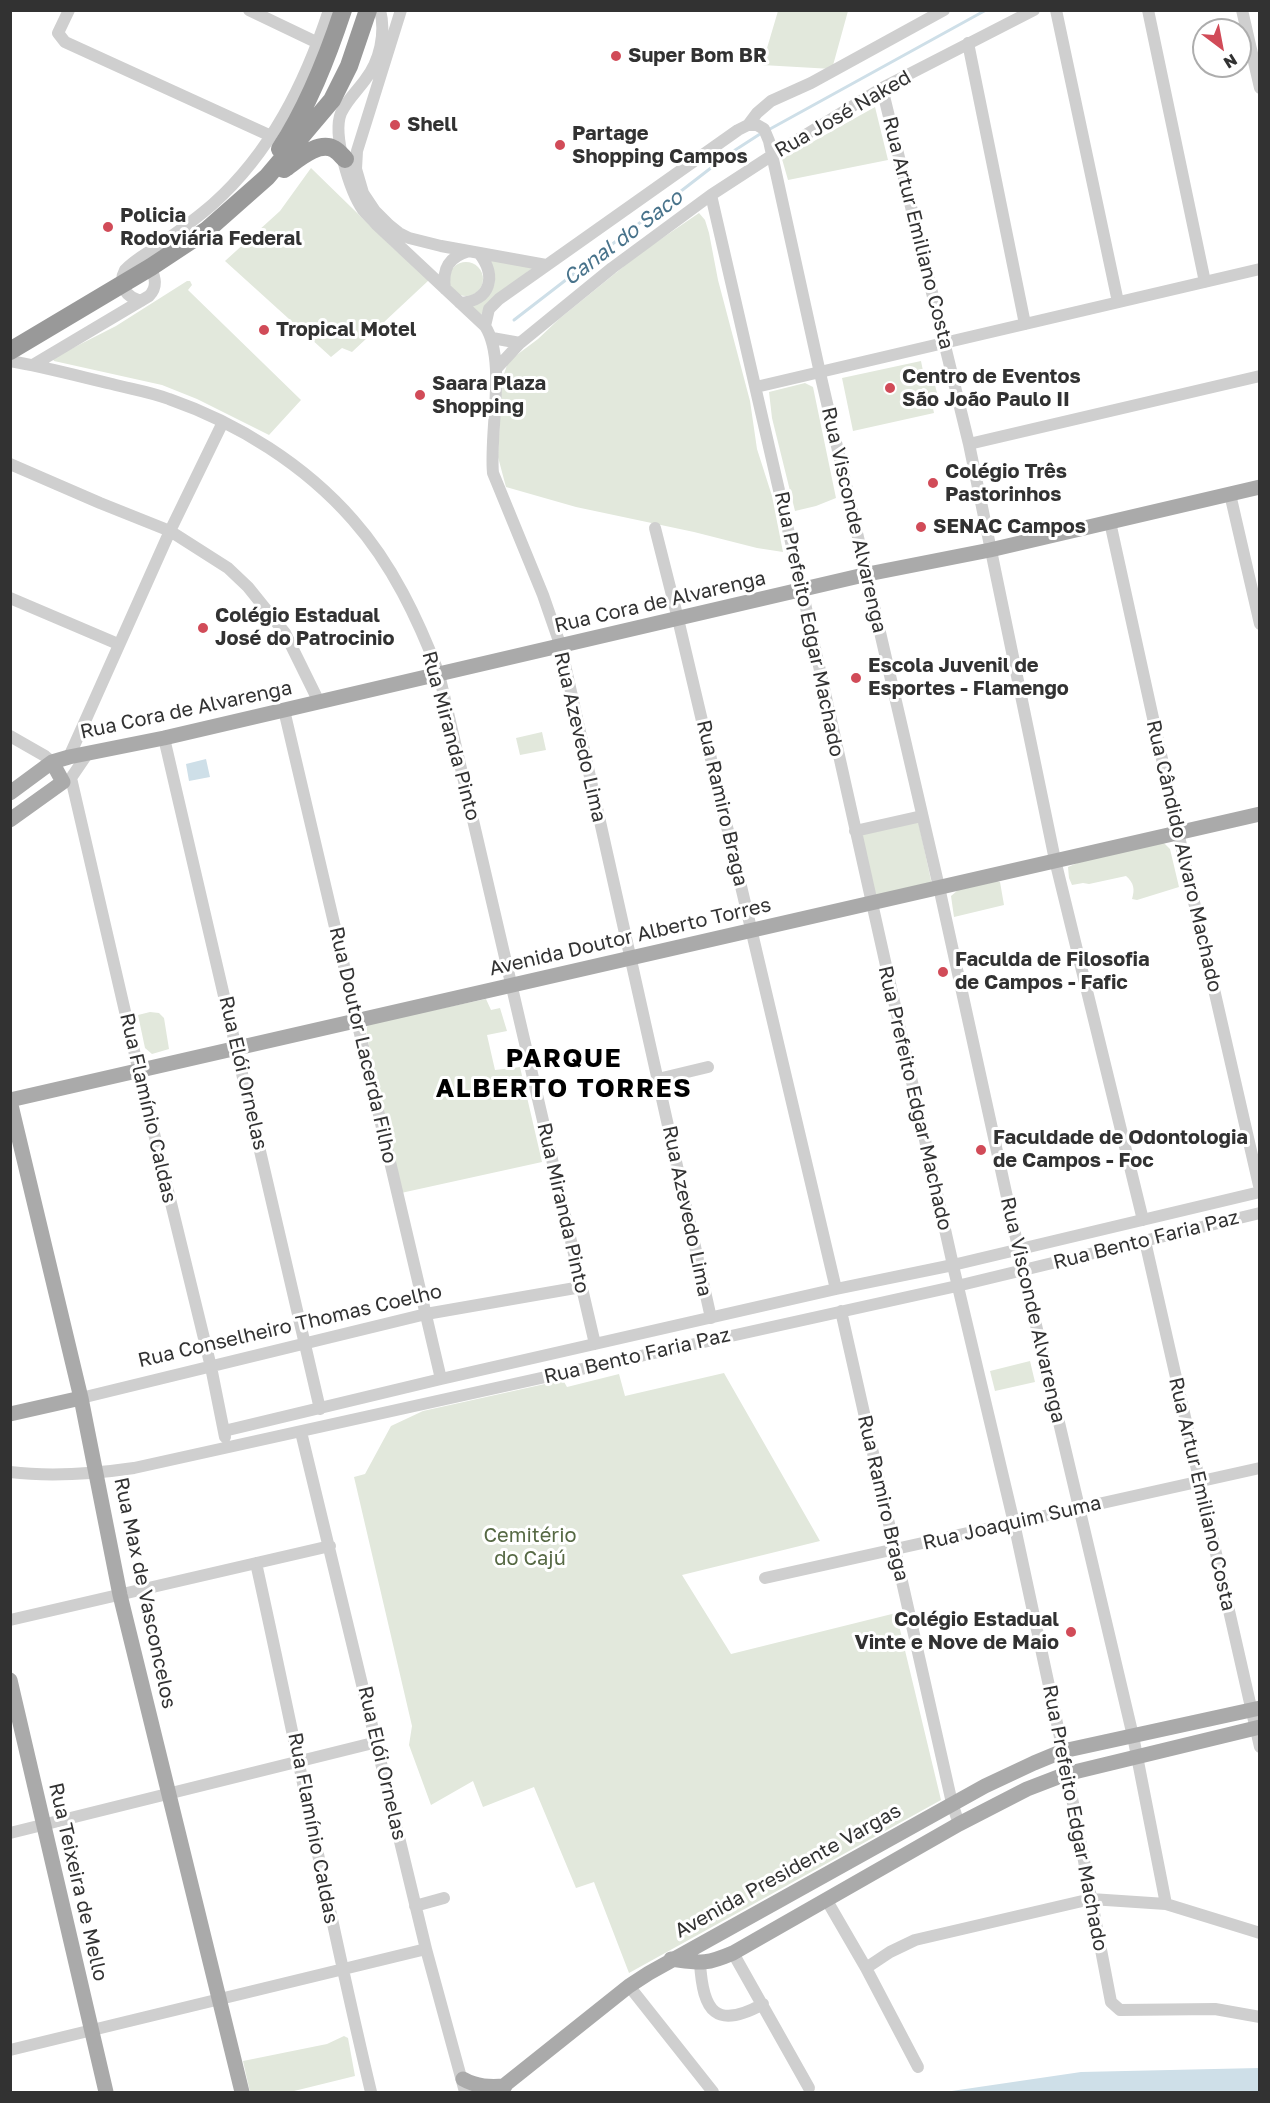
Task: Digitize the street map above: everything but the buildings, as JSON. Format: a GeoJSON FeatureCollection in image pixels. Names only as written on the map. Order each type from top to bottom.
{"type":"FeatureCollection","features":[{"type":"Feature","properties":{"kind":"highway"},"geometry":{"type":"LineString","coordinates":[[248,194],[282,147],[302,112],[331,45],[343,10]]}},
{"type":"Feature","properties":{"kind":"highway"},"geometry":{"type":"LineString","coordinates":[[10,351],[122,285],[207,230],[267,177],[332,100],[349,66],[368,10]]}},
{"type":"Feature","properties":{"kind":"highway"},"geometry":{"type":"LineString","coordinates":[[248,194],[304,155],[325,146],[335,149],[345,159]]}},
{"type":"Feature","properties":{"kind":"main road","name":"Rua Cora de Alvarenga"},"geometry":{"type":"LineString","coordinates":[[52,762],[561,647],[868,574],[990,550],[1260,487]]}},
{"type":"Feature","properties":{"kind":"main road"},"geometry":{"type":"LineString","coordinates":[[10,793],[52,762],[67,780],[10,820]]}},
{"type":"Feature","properties":{"kind":"main road","name":"Avenida Doutor Alberto Torres"},"geometry":{"type":"LineString","coordinates":[[10,1101],[1260,814]]}},
{"type":"Feature","properties":{"kind":"main road","name":"Rua Max de Vasconcelos"},"geometry":{"type":"LineString","coordinates":[[10,1101],[81,1398],[120,1595],[242,2092]]}},
{"type":"Feature","properties":{"kind":"main road","name":"Rua Conselheiro Thomas Coelho"},"geometry":{"type":"LineString","coordinates":[[10,1414],[81,1398]]}},
{"type":"Feature","properties":{"kind":"main road","name":"Rua Teixeira de Mello"},"geometry":{"type":"LineString","coordinates":[[10,1680],[106,2092]]}},
{"type":"Feature","properties":{"kind":"main road","name":"Avenida Presidente Vargas"},"geometry":{"type":"LineString","coordinates":[[671,1959],[777,1903],[952,1803],[1034,1762],[1063,1751],[1255,1709]]}},
{"type":"Feature","properties":{"kind":"main road","name":"Avenida Presidente Vargas"},"geometry":{"type":"LineString","coordinates":[[671,1959],[705,1963],[733,1953],[959,1824],[1027,1789],[1066,1774],[1257,1728]]}},
{"type":"Feature","properties":{"kind":"main road"},"geometry":{"type":"LineString","coordinates":[[760,1938],[781,1917],[777,1903]]}},
{"type":"Feature","properties":{"kind":"main road"},"geometry":{"type":"LineString","coordinates":[[705,1963],[729,1929]]}},
{"type":"Feature","properties":{"kind":"main road"},"geometry":{"type":"LineString","coordinates":[[464,2086],[472,2084],[501,2089],[629,1986],[671,1959]]}},
{"type":"Feature","properties":{"kind":"street"},"geometry":{"type":"LineString","coordinates":[[69,10],[59,31],[60,38],[65,42],[271,136]]}},
{"type":"Feature","properties":{"kind":"street"},"geometry":{"type":"LineString","coordinates":[[249,10],[318,43]]}},
{"type":"Feature","properties":{"kind":"street"},"geometry":{"type":"LineString","coordinates":[[141,301],[129,296],[122,285],[122,276],[130,264],[161,244],[212,204],[239,178],[271,136],[298,90],[329,10]]}},
{"type":"Feature","properties":{"kind":"street"},"geometry":{"type":"LineString","coordinates":[[365,123],[354,137],[347,139],[338,131],[340,116],[346,104],[374,67],[381,43],[380,10]]}},
{"type":"Feature","properties":{"kind":"street"},"geometry":{"type":"LineString","coordinates":[[401,10],[357,151],[356,169],[363,193],[388,225],[409,238],[546,265]]}},
{"type":"Feature","properties":{"kind":"street"},"geometry":{"type":"LineString","coordinates":[[485,326],[489,309],[499,299],[748,125],[766,106],[944,10]]}},
{"type":"Feature","properties":{"kind":"street","name":"Rua José Naked"},"geometry":{"type":"LineString","coordinates":[[496,369],[520,343],[612,268],[711,195],[882,88],[1034,10]]}},
{"type":"Feature","properties":{"kind":"street"},"geometry":{"type":"LineString","coordinates":[[1056,10],[1118,302]]}},
{"type":"Feature","properties":{"kind":"street"},"geometry":{"type":"LineString","coordinates":[[1148,10],[1205,282]]}},
{"type":"Feature","properties":{"kind":"street"},"geometry":{"type":"LineString","coordinates":[[1242,10],[1260,88]]}},
{"type":"Feature","properties":{"kind":"street"},"geometry":{"type":"LineString","coordinates":[[968,43],[1025,324]]}},
{"type":"Feature","properties":{"kind":"street","name":"Rua Artur Emiliano Costa"},"geometry":{"type":"LineString","coordinates":[[882,88],[969,444],[1055,860],[1143,1220]]}},
{"type":"Feature","properties":{"kind":"street","name":"Rua Visconde Alvarenga"},"geometry":{"type":"LineString","coordinates":[[766,106],[765,129],[771,156],[939,887],[1023,1270],[1137,1756],[1166,1904]]}},
{"type":"Feature","properties":{"kind":"street"},"geometry":{"type":"LineString","coordinates":[[748,125],[757,125],[765,129]]}},
{"type":"Feature","properties":{"kind":"street","name":"Rua Azevedo Lima"},"geometry":{"type":"LineString","coordinates":[[338,131],[353,188],[364,210],[392,240],[485,326],[492,338],[496,369],[492,457],[494,473],[543,595],[561,647],[711,1318]]}},
{"type":"Feature","properties":{"kind":"street","name":"Rua Prefeito Edgar Machado"},"geometry":{"type":"LineString","coordinates":[[711,195],[802,590],[957,1286],[1014,1523],[1063,1751],[1111,2002],[1120,2010],[1215,2009],[1260,2017]]}},
{"type":"Feature","properties":{"kind":"street"},"geometry":{"type":"LineString","coordinates":[[445,290],[444,272],[456,256],[474,252]]}},
{"type":"Feature","properties":{"kind":"street"},"geometry":{"type":"LineString","coordinates":[[460,303],[475,300],[485,292],[488,285],[488,267],[474,252]]}},
{"type":"Feature","properties":{"kind":"street"},"geometry":{"type":"LineString","coordinates":[[33,365],[149,296],[155,288],[156,279],[151,267]]}},
{"type":"Feature","properties":{"kind":"street"},"geometry":{"type":"LineString","coordinates":[[756,387],[1260,270]]}},
{"type":"Feature","properties":{"kind":"street"},"geometry":{"type":"LineString","coordinates":[[492,338],[520,343]]}},
{"type":"Feature","properties":{"kind":"street","name":"Rua Miranda Pinto"},"geometry":{"type":"LineString","coordinates":[[10,360],[166,398],[223,422],[265,446],[310,478],[353,519],[390,572],[421,627],[439,674],[595,1344]]}},
{"type":"Feature","properties":{"kind":"street"},"geometry":{"type":"LineString","coordinates":[[969,444],[1260,376]]}},
{"type":"Feature","properties":{"kind":"street"},"geometry":{"type":"LineString","coordinates":[[69,757],[118,644],[223,422]]}},
{"type":"Feature","properties":{"kind":"street"},"geometry":{"type":"LineString","coordinates":[[10,464],[170,531],[228,568],[266,606],[285,633],[319,702]]}},
{"type":"Feature","properties":{"kind":"street"},"geometry":{"type":"LineString","coordinates":[[1230,494],[1260,624]]}},
{"type":"Feature","properties":{"kind":"street","name":"Rua Cândido Alvaro Machado"},"geometry":{"type":"LineString","coordinates":[[1110,522],[1260,1191]]}},
{"type":"Feature","properties":{"kind":"street","name":"Rua Ramiro Braga"},"geometry":{"type":"LineString","coordinates":[[655,528],[836,1289]]}},
{"type":"Feature","properties":{"kind":"street"},"geometry":{"type":"LineString","coordinates":[[10,598],[118,644]]}},
{"type":"Feature","properties":{"kind":"street","name":"Rua Doutor Lacerda Filho"},"geometry":{"type":"LineString","coordinates":[[284,710],[441,1379]]}},
{"type":"Feature","properties":{"kind":"street"},"geometry":{"type":"LineString","coordinates":[[10,736],[52,762]]}},
{"type":"Feature","properties":{"kind":"street","name":"Rua Elói Ornelas"},"geometry":{"type":"LineString","coordinates":[[164,738],[321,1408]]}},
{"type":"Feature","properties":{"kind":"street"},"geometry":{"type":"LineString","coordinates":[[67,780],[88,753]]}},
{"type":"Feature","properties":{"kind":"street","name":"Rua Flamínio Caldas"},"geometry":{"type":"LineString","coordinates":[[67,780],[211,1367],[228,1448]]}},
{"type":"Feature","properties":{"kind":"street"},"geometry":{"type":"LineString","coordinates":[[855,831],[922,816]]}},
{"type":"Feature","properties":{"kind":"street"},"geometry":{"type":"LineString","coordinates":[[658,1078],[708,1067]]}},
{"type":"Feature","properties":{"kind":"street","name":"Rua Bento Faria Paz"},"geometry":{"type":"LineString","coordinates":[[224,1431],[836,1289],[953,1265],[1260,1191]]}},
{"type":"Feature","properties":{"kind":"street","name":"Rua Bento Faria Paz"},"geometry":{"type":"LineString","coordinates":[[10,1472],[26,1474],[97,1473],[134,1468],[957,1286],[1260,1213]]}},
{"type":"Feature","properties":{"kind":"street","name":"Rua Artur Emiliano Costa"},"geometry":{"type":"LineString","coordinates":[[1145,1240],[1199,1482],[1255,1709],[1260,1747]]}},
{"type":"Feature","properties":{"kind":"street","name":"Rua Conselheiro Thomas Coelho"},"geometry":{"type":"LineString","coordinates":[[81,1398],[426,1314],[581,1287]]}},
{"type":"Feature","properties":{"kind":"street","name":"Rua Ramiro Braga"},"geometry":{"type":"LineString","coordinates":[[841,1311],[952,1803],[959,1824]]}},
{"type":"Feature","properties":{"kind":"street","name":"Rua Elói Ornelas"},"geometry":{"type":"LineString","coordinates":[[301,1432],[426,1949],[464,2086]]}},
{"type":"Feature","properties":{"kind":"street","name":"Rua Joaquim Suma"},"geometry":{"type":"LineString","coordinates":[[765,1578],[1260,1468]]}},
{"type":"Feature","properties":{"kind":"street"},"geometry":{"type":"LineString","coordinates":[[10,1620],[330,1546]]}},
{"type":"Feature","properties":{"kind":"street","name":"Rua Flamínio Caldas"},"geometry":{"type":"LineString","coordinates":[[256,1563],[300,1762],[342,1971],[371,2092]]}},
{"type":"Feature","properties":{"kind":"street"},"geometry":{"type":"LineString","coordinates":[[10,1833],[377,1742]]}},
{"type":"Feature","properties":{"kind":"street"},"geometry":{"type":"LineString","coordinates":[[416,1906],[444,1898]]}},
{"type":"Feature","properties":{"kind":"street"},"geometry":{"type":"LineString","coordinates":[[826,1899],[866,1968],[918,2067]]}},
{"type":"Feature","properties":{"kind":"street"},"geometry":{"type":"LineString","coordinates":[[866,1968],[890,1952],[915,1940],[1091,1899],[1166,1904],[1260,1933]]}},
{"type":"Feature","properties":{"kind":"street"},"geometry":{"type":"LineString","coordinates":[[10,2050],[426,1949]]}},
{"type":"Feature","properties":{"kind":"street"},"geometry":{"type":"LineString","coordinates":[[733,1953],[809,2088]]}},
{"type":"Feature","properties":{"kind":"street"},"geometry":{"type":"LineString","coordinates":[[705,1963],[704,1993],[709,2005],[717,2014],[735,2017],[763,2004]]}},
{"type":"Feature","properties":{"kind":"street"},"geometry":{"type":"LineString","coordinates":[[629,1986],[713,2092]]}},
{"type":"Feature","properties":{"kind":"green space"},"geometry":{"type":"Polygon","coordinates":[[[778,11],[848,11],[832,69],[762,65],[778,11]]]}},
{"type":"Feature","properties":{"kind":"green space"},"geometry":{"type":"Polygon","coordinates":[[[875,107],[888,160],[788,180],[782,159],[875,107]]]}},
{"type":"Feature","properties":{"kind":"green space"},"geometry":{"type":"Polygon","coordinates":[[[311,168],[429,280],[352,352],[342,348],[331,357],[225,261],[280,211],[311,168]]]}},
{"type":"Feature","properties":{"kind":"green space"},"geometry":{"type":"Polygon","coordinates":[[[699,213],[705,220],[709,233],[718,280],[750,401],[757,449],[772,496],[783,552],[576,507],[506,487],[498,457],[502,380],[507,365],[639,254],[699,213]]]}},
{"type":"Feature","properties":{"kind":"green space"},"geometry":{"type":"Polygon","coordinates":[[[490,258],[535,266],[487,303],[480,317],[470,307],[483,300],[493,288],[495,276],[490,258]]]}},
{"type":"Feature","properties":{"kind":"green space"},"geometry":{"type":"Polygon","coordinates":[[[466,262],[478,267],[483,279],[478,291],[466,296],[454,291],[449,279],[454,267],[466,262]]]}},
{"type":"Feature","properties":{"kind":"green space"},"geometry":{"type":"Polygon","coordinates":[[[190,281],[192,285],[188,290],[301,400],[269,435],[197,399],[162,385],[54,361],[53,359],[61,354],[116,326],[190,281]]]}},
{"type":"Feature","properties":{"kind":"green space","name":"Centro de Eventos São João Paulo II"},"geometry":{"type":"Polygon","coordinates":[[[921,361],[923,371],[931,369],[938,397],[931,399],[934,413],[853,431],[842,378],[921,361]]]}},
{"type":"Feature","properties":{"kind":"green space"},"geometry":{"type":"Polygon","coordinates":[[[805,383],[813,387],[836,498],[795,511],[772,418],[769,392],[805,383]]]}},
{"type":"Feature","properties":{"kind":"green space"},"geometry":{"type":"Polygon","coordinates":[[[542,732],[546,750],[520,755],[516,738],[542,732]]]}},
{"type":"Feature","properties":{"kind":"green space"},"geometry":{"type":"Polygon","coordinates":[[[918,820],[932,885],[873,899],[858,833],[918,820]]]}},
{"type":"Feature","properties":{"kind":"green space"},"geometry":{"type":"Polygon","coordinates":[[[1164,843],[1170,849],[1179,887],[1137,900],[1132,899],[1133,886],[1126,876],[1089,884],[1072,885],[1069,878],[1068,867],[1082,861],[1164,843]]]}},
{"type":"Feature","properties":{"kind":"green space"},"geometry":{"type":"Polygon","coordinates":[[[1000,882],[1004,905],[954,917],[951,896],[958,890],[1000,882]]]}},
{"type":"Feature","properties":{"kind":"green space"},"geometry":{"type":"Polygon","coordinates":[[[486,999],[491,1010],[500,1008],[507,1031],[487,1035],[495,1070],[520,1067],[542,1162],[401,1193],[366,1031],[368,1024],[486,999]]]}},
{"type":"Feature","properties":{"kind":"green space"},"geometry":{"type":"Polygon","coordinates":[[[150,1012],[159,1013],[164,1018],[169,1049],[152,1054],[145,1048],[138,1015],[150,1012]]]}},
{"type":"Feature","properties":{"kind":"green space"},"geometry":{"type":"Polygon","coordinates":[[[1030,1361],[1035,1382],[995,1391],[990,1371],[1030,1361]]]}},
{"type":"Feature","properties":{"kind":"green space","name":"Cemitério do Cajú"},"geometry":{"type":"Polygon","coordinates":[[[724,1373],[820,1541],[682,1575],[731,1654],[896,1613],[941,1800],[629,1973],[594,1882],[576,1888],[534,1787],[483,1807],[473,1781],[431,1805],[409,1745],[412,1726],[354,1477],[365,1474],[391,1426],[423,1411],[563,1380],[567,1387],[619,1374],[625,1396],[724,1373]]]}},
{"type":"Feature","properties":{"kind":"green space"},"geometry":{"type":"Polygon","coordinates":[[[344,2036],[348,2038],[355,2076],[290,2092],[250,2092],[243,2061],[327,2044],[344,2036]]]}},
{"type":"Feature","properties":{"kind":"shaded area"},"geometry":{"type":"Polygon","coordinates":[[[206,759],[210,777],[189,781],[186,764],[206,759]]]}},
{"type":"Feature","properties":{"kind":"shaded area"},"geometry":{"type":"Polygon","coordinates":[[[1259,2068],[1259,2092],[945,2092],[1081,2072],[1259,2068]]]}},
{"type":"Feature","properties":{"kind":"waterway","name":"Canal do Saco"},"geometry":{"type":"LineString","coordinates":[[770,129],[986,10]]}},
{"type":"Feature","properties":{"kind":"waterway","name":"Canal do Saco"},"geometry":{"type":"LineString","coordinates":[[514,320],[729,154],[760,134]]}},
{"type":"Feature","properties":{"kind":"place","name":"Super Bom BR"},"geometry":{"type":"Point","coordinates":[616,56]}},
{"type":"Feature","properties":{"kind":"place","name":"Shell"},"geometry":{"type":"Point","coordinates":[395,125]}},
{"type":"Feature","properties":{"kind":"place","name":"Partage Shopping Campos"},"geometry":{"type":"Point","coordinates":[560,145]}},
{"type":"Feature","properties":{"kind":"place","name":"Policia Rodoviária Federal"},"geometry":{"type":"Point","coordinates":[108,227]}},
{"type":"Feature","properties":{"kind":"place","name":"Tropical Motel"},"geometry":{"type":"Point","coordinates":[264,330]}},
{"type":"Feature","properties":{"kind":"place","name":"Centro de Eventos São João Paulo II"},"geometry":{"type":"Point","coordinates":[890,388]}},
{"type":"Feature","properties":{"kind":"place","name":"Saara Plaza Shopping"},"geometry":{"type":"Point","coordinates":[420,395]}},
{"type":"Feature","properties":{"kind":"place","name":"Colégio Três Pastorinhos"},"geometry":{"type":"Point","coordinates":[933,483]}},
{"type":"Feature","properties":{"kind":"place","name":"SENAC Campos"},"geometry":{"type":"Point","coordinates":[921,527]}},
{"type":"Feature","properties":{"kind":"place","name":"Colégio Estadual José do Patrocinio"},"geometry":{"type":"Point","coordinates":[203,628]}},
{"type":"Feature","properties":{"kind":"place","name":"Escola Juvenil de Esportes - Flamengo"},"geometry":{"type":"Point","coordinates":[856,678]}},
{"type":"Feature","properties":{"kind":"place","name":"Faculda de Filosofia de Campos - Fafic"},"geometry":{"type":"Point","coordinates":[943,972]}},
{"type":"Feature","properties":{"kind":"place","name":"Faculdade de Odontologia de Campos - Foc"},"geometry":{"type":"Point","coordinates":[981,1150]}},
{"type":"Feature","properties":{"kind":"place","name":"Colégio Estadual Vinte e Nove de Maio"},"geometry":{"type":"Point","coordinates":[1071,1632]}},
{"type":"Feature","properties":{"kind":"district","name":"PARQUE ALBERTO TORRES"},"geometry":{"type":"Point","coordinates":[564,1074]}}]}
